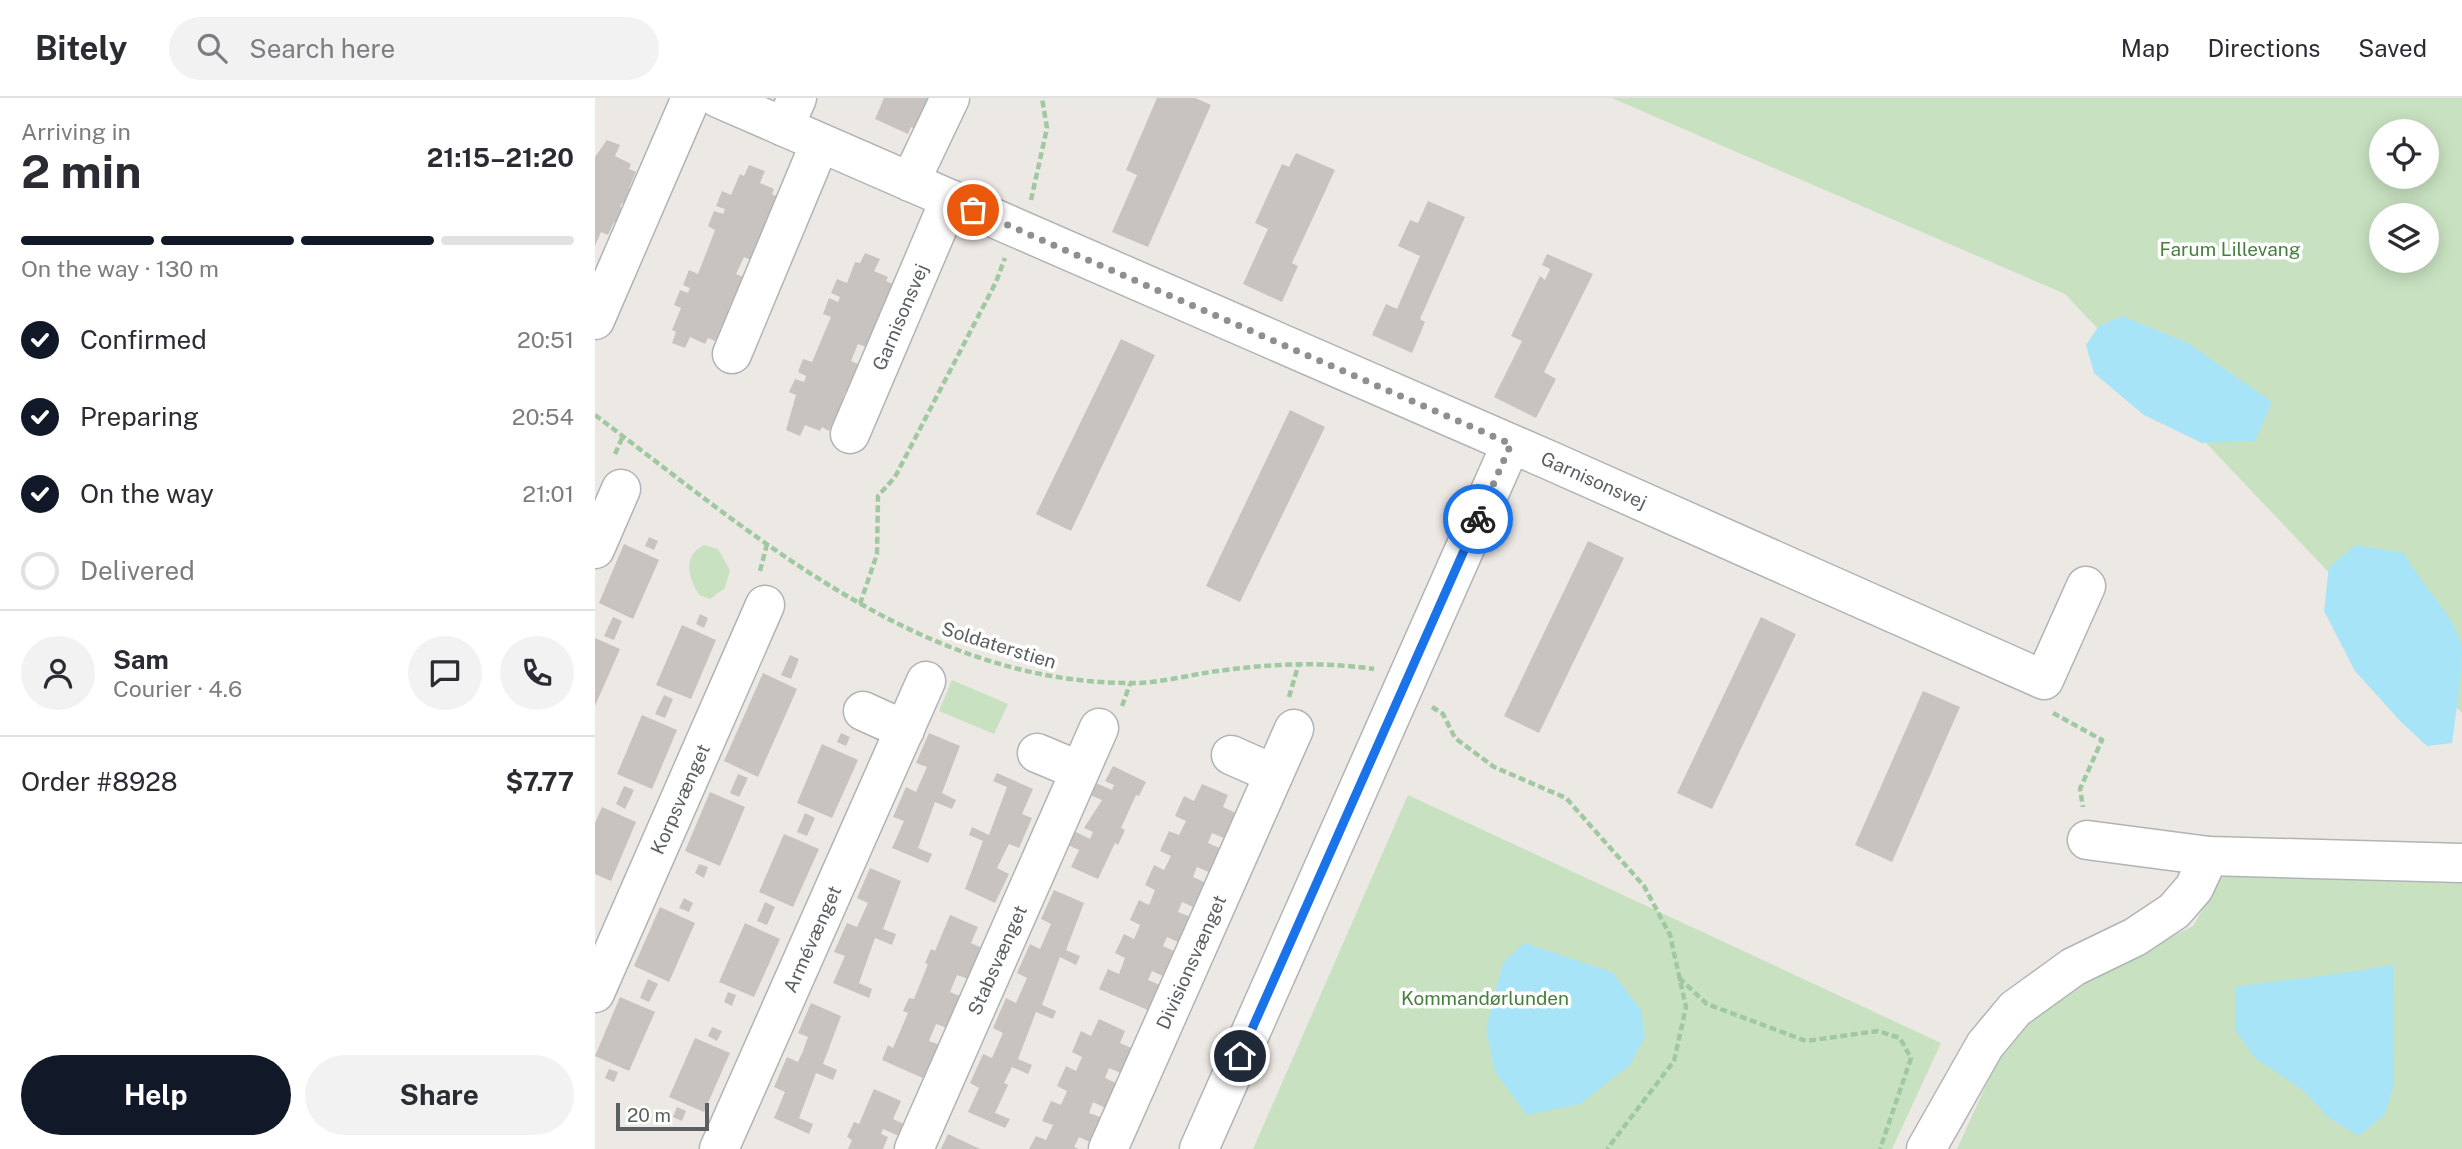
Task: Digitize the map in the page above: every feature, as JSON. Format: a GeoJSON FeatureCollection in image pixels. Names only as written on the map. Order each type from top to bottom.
{"type":"FeatureCollection","features":[{"type":"Feature","properties":{"kind":"street"},"geometry":{"type":"LineString","coordinates":[[595,320],[691,98]]}},
{"type":"Feature","properties":{"kind":"street","name":"Garnisonsvej"},"geometry":{"type":"LineString","coordinates":[[718,98],[791,113],[820,143],[2044,680]]}},
{"type":"Feature","properties":{"kind":"street"},"geometry":{"type":"LineString","coordinates":[[910,182],[950,98]]}},
{"type":"Feature","properties":{"kind":"street"},"geometry":{"type":"LineString","coordinates":[[732,354],[820,143]]}},
{"type":"Feature","properties":{"kind":"street","name":"Garnisonsvej"},"geometry":{"type":"LineString","coordinates":[[850,434],[950,200]]}},
{"type":"Feature","properties":{"kind":"street"},"geometry":{"type":"LineString","coordinates":[[1199,1149],[1511,444]]}},
{"type":"Feature","properties":{"kind":"street"},"geometry":{"type":"LineString","coordinates":[[595,549],[621,489]]}},
{"type":"Feature","properties":{"kind":"street"},"geometry":{"type":"LineString","coordinates":[[2044,680],[2086,586]]}},
{"type":"Feature","properties":{"kind":"street","name":"Korpsvænget"},"geometry":{"type":"LineString","coordinates":[[595,993],[764,605]]}},
{"type":"Feature","properties":{"kind":"street","name":"Armévænget"},"geometry":{"type":"LineString","coordinates":[[719,1149],[926,681]]}},
{"type":"Feature","properties":{"kind":"street"},"geometry":{"type":"LineString","coordinates":[[863,711],[905,730]]}},
{"type":"Feature","properties":{"kind":"street","name":"Stabsvænget"},"geometry":{"type":"LineString","coordinates":[[914,1149],[1099,728]]}},
{"type":"Feature","properties":{"kind":"street","name":"Divisionsvænget"},"geometry":{"type":"LineString","coordinates":[[1108,1149],[1294,729]]}},
{"type":"Feature","properties":{"kind":"street"},"geometry":{"type":"LineString","coordinates":[[1037,753],[1080,771]]}},
{"type":"Feature","properties":{"kind":"street"},"geometry":{"type":"LineString","coordinates":[[1231,755],[1274,774]]}},
{"type":"Feature","properties":{"kind":"street"},"geometry":{"type":"LineString","coordinates":[[2087,840],[2209,856],[2462,863]]}},
{"type":"Feature","properties":{"kind":"street"},"geometry":{"type":"LineString","coordinates":[[1926,1149],[1985,1045],[2015,1009],[2073,967],[2135,937],[2174,911],[2194,888],[2209,856]]}},
{"type":"Feature","properties":{"kind":"path"},"geometry":{"type":"LineString","coordinates":[[860,604],[877,554],[878,496],[895,477],[1020,232],[1034,195],[1047,128],[1042,98]]}},
{"type":"Feature","properties":{"kind":"path","name":"Soldaterstien"},"geometry":{"type":"LineString","coordinates":[[595,415],[767,544],[860,604],[949,648],[1046,677],[1130,684],[1299,663],[1378,669]]}},
{"type":"Feature","properties":{"kind":"path"},"geometry":{"type":"LineString","coordinates":[[2044,680],[2034,704],[2102,740],[2080,789],[2087,840]]}},
{"type":"Feature","properties":{"kind":"path"},"geometry":{"type":"LineString","coordinates":[[1431,706],[1443,714],[1455,738],[1494,767],[1566,798],[1644,886],[1670,935],[1686,1007],[1674,1061],[1607,1149]]}},
{"type":"Feature","properties":{"kind":"path"},"geometry":{"type":"LineString","coordinates":[[1679,977],[1706,1004],[1806,1041],[1878,1031],[1900,1038],[1911,1058],[1880,1149]]}},
{"type":"Feature","properties":{"kind":"green space","name":"Farum Lillevang"},"geometry":{"type":"Polygon","coordinates":[[[1612,98],[2462,98],[2462,713],[2065,294],[1612,98]]]}},
{"type":"Feature","properties":{"kind":"green space"},"geometry":{"type":"Polygon","coordinates":[[[704,545],[718,549],[730,570],[725,588],[710,599],[699,595],[689,567],[692,555],[704,545]]]}},
{"type":"Feature","properties":{"kind":"green space"},"geometry":{"type":"Polygon","coordinates":[[[952,680],[1008,704],[994,734],[939,711],[952,680]]]}},
{"type":"Feature","properties":{"kind":"green space","name":"Kommandørlunden"},"geometry":{"type":"Polygon","coordinates":[[[1408,795],[1941,1043],[1892,1149],[1253,1149],[1408,795]]]}},
{"type":"Feature","properties":{"kind":"green space"},"geometry":{"type":"Polygon","coordinates":[[[2225,871],[2462,881],[2462,1149],[1957,1149],[2007,1039],[2062,992],[2193,926],[2225,871]]]}},
{"type":"Feature","properties":{"kind":"water"},"geometry":{"type":"Polygon","coordinates":[[[2122,316],[2188,343],[2272,402],[2255,441],[2202,443],[2144,415],[2094,373],[2086,345],[2099,326],[2122,316]]]}},
{"type":"Feature","properties":{"kind":"water"},"geometry":{"type":"Polygon","coordinates":[[[2356,545],[2404,553],[2457,633],[2462,646],[2462,657],[2452,743],[2427,746],[2401,722],[2355,671],[2324,611],[2329,567],[2356,545]]]}},
{"type":"Feature","properties":{"kind":"water"},"geometry":{"type":"Polygon","coordinates":[[[1524,943],[1612,972],[1641,1010],[1645,1037],[1630,1065],[1580,1104],[1527,1115],[1495,1072],[1486,1029],[1503,963],[1524,943]]]}},
{"type":"Feature","properties":{"kind":"water"},"geometry":{"type":"Polygon","coordinates":[[[2393,965],[2394,1085],[2385,1114],[2359,1136],[2329,1118],[2304,1091],[2255,1058],[2235,1030],[2235,987],[2393,965]]]}},
{"type":"Feature","properties":{"kind":"building"},"geometry":{"type":"Polygon","coordinates":[[[884,98],[930,98],[917,130],[911,127],[908,134],[875,119],[884,98]]]}},
{"type":"Feature","properties":{"kind":"building"},"geometry":{"type":"Polygon","coordinates":[[[1157,98],[1195,98],[1211,105],[1148,247],[1112,232],[1137,175],[1126,170],[1157,98]]]}},
{"type":"Feature","properties":{"kind":"building"},"geometry":{"type":"Polygon","coordinates":[[[607,140],[620,145],[615,156],[631,164],[629,169],[636,172],[629,188],[634,190],[627,205],[622,203],[620,207],[625,209],[618,224],[614,222],[608,235],[601,232],[595,246],[595,157],[607,140]]]}},
{"type":"Feature","properties":{"kind":"building"},"geometry":{"type":"Polygon","coordinates":[[[1296,153],[1335,170],[1292,263],[1298,266],[1282,302],[1243,284],[1268,229],[1255,223],[1282,164],[1289,167],[1296,153]]]}},
{"type":"Feature","properties":{"kind":"building"},"geometry":{"type":"Polygon","coordinates":[[[749,165],[765,171],[760,183],[774,189],[772,194],[778,197],[769,230],[764,228],[762,232],[767,234],[751,260],[744,257],[736,274],[743,277],[737,291],[741,293],[735,307],[730,305],[728,310],[732,312],[726,327],[722,325],[715,341],[708,338],[705,344],[690,337],[685,348],[672,343],[676,332],[672,330],[681,308],[674,305],[680,290],[688,293],[690,288],[683,285],[689,270],[698,274],[715,230],[708,226],[714,211],[723,214],[725,209],[716,206],[722,191],[731,195],[740,174],[744,176],[749,165]]]}},
{"type":"Feature","properties":{"kind":"building"},"geometry":{"type":"Polygon","coordinates":[[[1428,201],[1465,217],[1420,319],[1425,322],[1412,353],[1372,335],[1386,304],[1397,309],[1420,256],[1398,246],[1410,220],[1418,223],[1428,201]]]}},
{"type":"Feature","properties":{"kind":"building"},"geometry":{"type":"Polygon","coordinates":[[[865,253],[880,259],[874,271],[888,277],[886,281],[893,284],[884,317],[879,315],[877,319],[882,321],[876,336],[871,334],[866,347],[858,344],[851,361],[858,364],[852,378],[856,380],[850,394],[845,392],[843,397],[848,399],[841,415],[837,413],[829,431],[822,427],[820,431],[805,425],[800,436],[786,430],[796,395],[789,392],[795,379],[804,382],[806,376],[798,372],[803,359],[812,362],[831,317],[823,314],[829,298],[838,302],[840,297],[831,293],[837,279],[847,283],[855,262],[860,263],[865,253]]]}},
{"type":"Feature","properties":{"kind":"building"},"geometry":{"type":"Polygon","coordinates":[[[1547,254],[1593,274],[1544,372],[1556,379],[1536,418],[1494,397],[1522,341],[1511,336],[1540,276],[1545,280],[1550,269],[1542,265],[1547,254]]]}},
{"type":"Feature","properties":{"kind":"building"},"geometry":{"type":"Polygon","coordinates":[[[1121,339],[1155,355],[1071,531],[1036,514],[1121,339]]]}},
{"type":"Feature","properties":{"kind":"building"},"geometry":{"type":"Polygon","coordinates":[[[1290,410],[1325,427],[1240,602],[1206,586],[1290,410]]]}},
{"type":"Feature","properties":{"kind":"building"},"geometry":{"type":"Polygon","coordinates":[[[649,537],[658,541],[654,550],[645,546],[649,537]]]}},
{"type":"Feature","properties":{"kind":"building"},"geometry":{"type":"Polygon","coordinates":[[[1588,541],[1624,558],[1539,733],[1504,716],[1588,541]]]}},
{"type":"Feature","properties":{"kind":"building"},"geometry":{"type":"Polygon","coordinates":[[[624,544],[659,560],[633,619],[599,603],[624,544]]]}},
{"type":"Feature","properties":{"kind":"building"},"geometry":{"type":"Polygon","coordinates":[[[700,614],[708,618],[704,628],[696,624],[700,614]]]}},
{"type":"Feature","properties":{"kind":"building"},"geometry":{"type":"Polygon","coordinates":[[[613,617],[622,621],[614,640],[604,636],[613,617]]]}},
{"type":"Feature","properties":{"kind":"building"},"geometry":{"type":"Polygon","coordinates":[[[1761,617],[1796,634],[1712,809],[1677,793],[1761,617]]]}},
{"type":"Feature","properties":{"kind":"building"},"geometry":{"type":"Polygon","coordinates":[[[682,625],[716,640],[691,699],[656,685],[682,625]]]}},
{"type":"Feature","properties":{"kind":"building"},"geometry":{"type":"Polygon","coordinates":[[[595,638],[620,649],[595,706],[595,638]]]}},
{"type":"Feature","properties":{"kind":"building"},"geometry":{"type":"Polygon","coordinates":[[[790,655],[799,659],[791,679],[781,675],[790,655]]]}},
{"type":"Feature","properties":{"kind":"building"},"geometry":{"type":"Polygon","coordinates":[[[763,673],[797,689],[758,777],[724,761],[763,673]]]}},
{"type":"Feature","properties":{"kind":"building"},"geometry":{"type":"Polygon","coordinates":[[[1923,691],[1960,707],[1892,862],[1855,845],[1923,691]]]}},
{"type":"Feature","properties":{"kind":"building"},"geometry":{"type":"Polygon","coordinates":[[[664,695],[673,699],[665,718],[655,714],[664,695]]]}},
{"type":"Feature","properties":{"kind":"building"},"geometry":{"type":"Polygon","coordinates":[[[642,715],[677,730],[652,789],[617,774],[642,715]]]}},
{"type":"Feature","properties":{"kind":"building"},"geometry":{"type":"Polygon","coordinates":[[[841,733],[850,737],[846,746],[837,742],[841,733]]]}},
{"type":"Feature","properties":{"kind":"building"},"geometry":{"type":"Polygon","coordinates":[[[929,733],[960,746],[942,793],[956,800],[952,809],[935,802],[918,848],[932,854],[928,863],[892,848],[904,821],[893,817],[906,787],[916,792],[927,767],[916,763],[929,733]]]}},
{"type":"Feature","properties":{"kind":"building"},"geometry":{"type":"Polygon","coordinates":[[[822,744],[858,760],[832,818],[797,803],[822,744]]]}},
{"type":"Feature","properties":{"kind":"building"},"geometry":{"type":"Polygon","coordinates":[[[1113,766],[1146,782],[1139,796],[1136,795],[1121,828],[1125,830],[1118,845],[1115,843],[1098,879],[1071,867],[1079,850],[1068,845],[1074,831],[1090,839],[1093,832],[1084,828],[1102,800],[1090,795],[1096,783],[1112,790],[1114,785],[1105,781],[1113,766]]]}},
{"type":"Feature","properties":{"kind":"building"},"geometry":{"type":"Polygon","coordinates":[[[997,773],[1033,789],[1022,814],[1032,818],[1019,848],[1009,844],[997,868],[1009,874],[995,903],[965,889],[983,841],[969,835],[972,827],[989,835],[1007,787],[993,781],[997,773]]]}},
{"type":"Feature","properties":{"kind":"building"},"geometry":{"type":"Polygon","coordinates":[[[738,774],[748,778],[739,797],[730,793],[738,774]]]}},
{"type":"Feature","properties":{"kind":"building"},"geometry":{"type":"Polygon","coordinates":[[[1202,784],[1228,795],[1223,807],[1238,814],[1226,839],[1212,833],[1208,843],[1222,849],[1211,873],[1197,867],[1193,877],[1206,883],[1195,908],[1182,902],[1178,912],[1191,917],[1180,943],[1167,937],[1163,946],[1176,952],[1165,977],[1152,971],[1148,980],[1162,986],[1150,1011],[1099,989],[1108,969],[1119,974],[1125,958],[1115,953],[1124,934],[1134,939],[1140,925],[1130,920],[1139,900],[1149,905],[1155,890],[1145,885],[1154,865],[1164,870],[1171,856],[1160,851],[1169,831],[1179,835],[1186,821],[1175,816],[1184,796],[1194,801],[1202,784]]]}},
{"type":"Feature","properties":{"kind":"building"},"geometry":{"type":"Polygon","coordinates":[[[624,786],[634,790],[625,809],[616,804],[624,786]]]}},
{"type":"Feature","properties":{"kind":"building"},"geometry":{"type":"Polygon","coordinates":[[[710,792],[745,807],[720,866],[685,851],[710,792]]]}},
{"type":"Feature","properties":{"kind":"building"},"geometry":{"type":"Polygon","coordinates":[[[602,807],[636,822],[611,881],[595,874],[595,823],[602,807]]]}},
{"type":"Feature","properties":{"kind":"building"},"geometry":{"type":"Polygon","coordinates":[[[805,813],[815,818],[807,836],[797,832],[805,813]]]}},
{"type":"Feature","properties":{"kind":"building"},"geometry":{"type":"Polygon","coordinates":[[[784,834],[819,849],[793,907],[759,892],[784,834]]]}},
{"type":"Feature","properties":{"kind":"building"},"geometry":{"type":"Polygon","coordinates":[[[699,864],[708,867],[704,878],[695,873],[699,864]]]}},
{"type":"Feature","properties":{"kind":"building"},"geometry":{"type":"Polygon","coordinates":[[[870,868],[901,881],[883,929],[896,934],[892,945],[875,938],[859,983],[872,989],[869,998],[833,983],[845,956],[834,952],[847,923],[857,927],[868,903],[857,898],[870,868]]]}},
{"type":"Feature","properties":{"kind":"building"},"geometry":{"type":"Polygon","coordinates":[[[1054,890],[1084,903],[1066,950],[1080,956],[1076,965],[1060,957],[1042,1005],[1056,1011],[1053,1019],[1036,1012],[1018,1059],[1032,1065],[1028,1074],[1012,1067],[1004,1083],[1008,1085],[995,1113],[1010,1119],[1005,1128],[968,1112],[979,1088],[970,1083],[983,1054],[992,1058],[1003,1033],[993,1028],[1006,998],[1016,1003],[1027,978],[1017,973],[1030,944],[1040,949],[1051,924],[1041,919],[1054,890]]]}},
{"type":"Feature","properties":{"kind":"building"},"geometry":{"type":"Polygon","coordinates":[[[684,898],[693,903],[689,912],[679,908],[684,898]]]}},
{"type":"Feature","properties":{"kind":"building"},"geometry":{"type":"Polygon","coordinates":[[[765,902],[775,907],[767,925],[757,921],[765,902]]]}},
{"type":"Feature","properties":{"kind":"building"},"geometry":{"type":"Polygon","coordinates":[[[660,907],[695,923],[669,982],[634,966],[660,907]]]}},
{"type":"Feature","properties":{"kind":"building"},"geometry":{"type":"Polygon","coordinates":[[[950,915],[978,927],[971,943],[982,948],[968,979],[957,975],[950,992],[960,996],[947,1028],[936,1024],[929,1041],[940,1045],[925,1079],[882,1060],[888,1045],[893,1048],[908,1013],[903,1011],[909,998],[914,999],[931,949],[935,951],[950,915]]]}},
{"type":"Feature","properties":{"kind":"building"},"geometry":{"type":"Polygon","coordinates":[[[745,923],[780,939],[754,997],[719,982],[745,923]]]}},
{"type":"Feature","properties":{"kind":"building"},"geometry":{"type":"Polygon","coordinates":[[[648,979],[658,984],[649,1002],[640,998],[648,979]]]}},
{"type":"Feature","properties":{"kind":"building"},"geometry":{"type":"Polygon","coordinates":[[[728,992],[736,995],[732,1006],[724,1002],[728,992]]]}},
{"type":"Feature","properties":{"kind":"building"},"geometry":{"type":"Polygon","coordinates":[[[620,997],[655,1012],[629,1071],[595,1056],[620,997]]]}},
{"type":"Feature","properties":{"kind":"building"},"geometry":{"type":"Polygon","coordinates":[[[811,1003],[841,1016],[823,1064],[837,1070],[833,1080],[816,1073],[799,1118],[813,1124],[809,1134],[774,1118],[785,1092],[774,1087],[787,1057],[798,1062],[803,1051],[808,1037],[798,1033],[811,1003]]]}},
{"type":"Feature","properties":{"kind":"building"},"geometry":{"type":"Polygon","coordinates":[[[1099,1019],[1125,1031],[1120,1043],[1134,1049],[1123,1074],[1109,1068],[1105,1078],[1118,1084],[1107,1109],[1093,1102],[1089,1113],[1103,1118],[1092,1143],[1079,1137],[1074,1147],[1079,1149],[1029,1149],[1036,1136],[1046,1140],[1053,1125],[1042,1121],[1051,1101],[1061,1105],[1067,1091],[1057,1086],[1066,1066],[1076,1071],[1082,1057],[1072,1052],[1081,1031],[1091,1036],[1099,1019]]]}},
{"type":"Feature","properties":{"kind":"building"},"geometry":{"type":"Polygon","coordinates":[[[712,1027],[722,1031],[717,1041],[708,1036],[712,1027]]]}},
{"type":"Feature","properties":{"kind":"building"},"geometry":{"type":"Polygon","coordinates":[[[695,1038],[730,1053],[704,1112],[669,1097],[695,1038]]]}},
{"type":"Feature","properties":{"kind":"building"},"geometry":{"type":"Polygon","coordinates":[[[609,1069],[618,1072],[614,1082],[605,1078],[609,1069]]]}},
{"type":"Feature","properties":{"kind":"building"},"geometry":{"type":"Polygon","coordinates":[[[874,1089],[901,1101],[893,1119],[904,1124],[899,1136],[883,1129],[881,1134],[888,1137],[883,1149],[848,1149],[852,1140],[847,1137],[854,1122],[859,1124],[874,1089]]]}},
{"type":"Feature","properties":{"kind":"building"},"geometry":{"type":"Polygon","coordinates":[[[677,1107],[686,1111],[682,1121],[673,1117],[677,1107]]]}},
{"type":"Feature","properties":{"kind":"building"},"geometry":{"type":"Polygon","coordinates":[[[948,1134],[980,1149],[941,1149],[948,1134]]]}},
{"type":"Feature","properties":{"kind":"way so far"},"geometry":{"type":"LineString","coordinates":[[973,210],[1511,444],[1478,519]]}},
{"type":"Feature","properties":{"kind":"route"},"geometry":{"type":"LineString","coordinates":[[1240,1056],[1478,519]]}}]}
